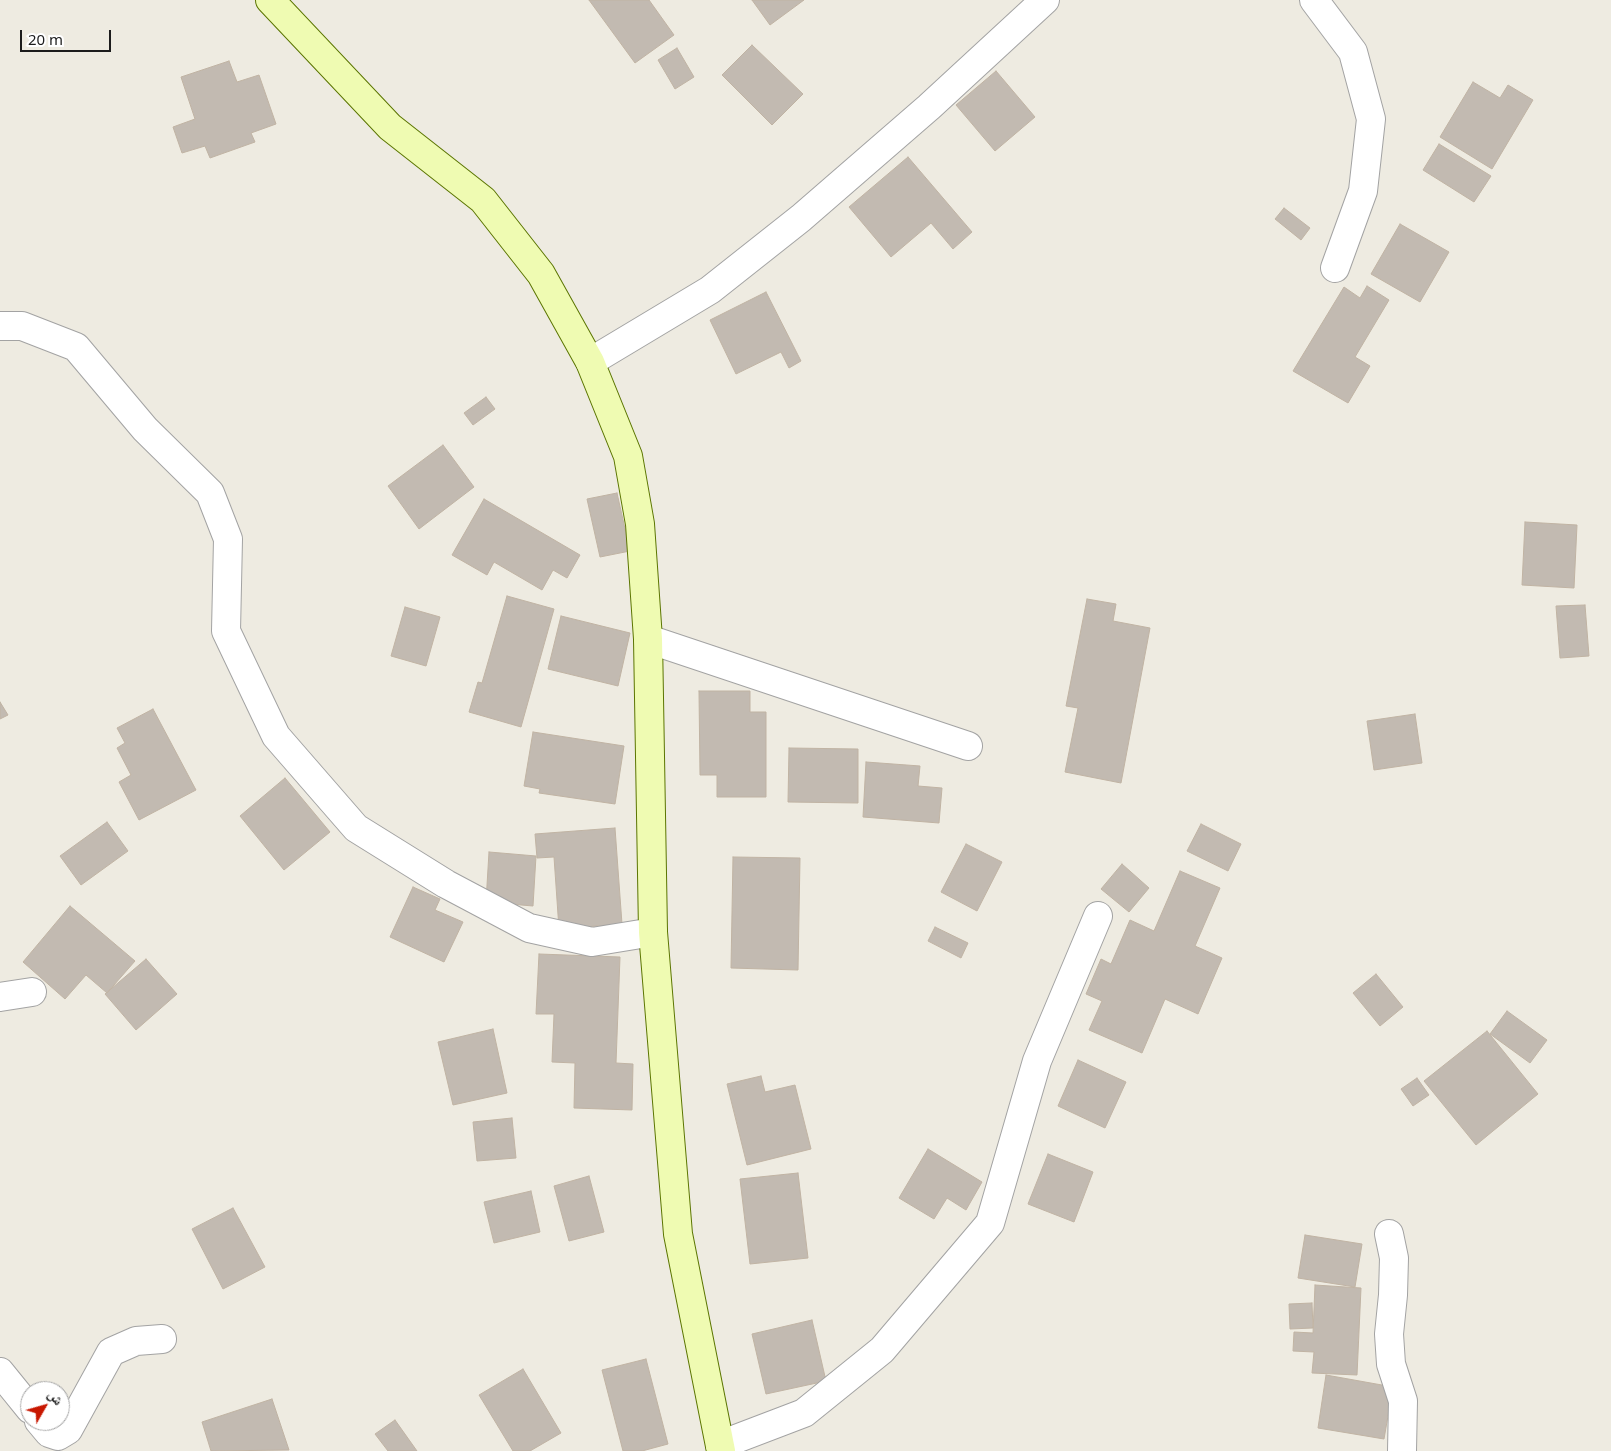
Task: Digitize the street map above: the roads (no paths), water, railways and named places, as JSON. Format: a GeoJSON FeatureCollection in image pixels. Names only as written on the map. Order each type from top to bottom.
{"type":"FeatureCollection","features":[{"type":"Feature","properties":{"kind":"main road"},"geometry":{"type":"LineString","coordinates":[[270,0],[390,127],[482,200],[541,274],[590,362],[628,456],[640,524],[648,639],[653,932],[678,1234],[721,1448]]}},
{"type":"Feature","properties":{"kind":"street"},"geometry":{"type":"LineString","coordinates":[[590,362],[710,290],[801,218],[929,107],[1045,0]]}},
{"type":"Feature","properties":{"kind":"street"},"geometry":{"type":"LineString","coordinates":[[1314,0],[1353,52],[1371,119],[1363,191],[1335,268]]}},
{"type":"Feature","properties":{"kind":"street"},"geometry":{"type":"LineString","coordinates":[[0,326],[22,326],[76,347],[145,429],[210,493],[228,539],[226,631],[276,736],[356,828],[446,884],[529,928],[592,942],[653,932]]}},
{"type":"Feature","properties":{"kind":"street"},"geometry":{"type":"LineString","coordinates":[[648,639],[968,746]]}},
{"type":"Feature","properties":{"kind":"street"},"geometry":{"type":"LineString","coordinates":[[721,1448],[804,1413],[882,1350],[990,1223],[1037,1061],[1098,916]]}},
{"type":"Feature","properties":{"kind":"street"},"geometry":{"type":"LineString","coordinates":[[0,997],[32,992]]}},
{"type":"Feature","properties":{"kind":"street"},"geometry":{"type":"LineString","coordinates":[[1389,1234],[1394,1267],[1389,1334],[1391,1364],[1402,1401],[1402,1451]]}},
{"type":"Feature","properties":{"kind":"street"},"geometry":{"type":"LineString","coordinates":[[70,1426],[111,1352],[136,1341],[162,1339]]}},
{"type":"Feature","properties":{"kind":"street"},"geometry":{"type":"LineString","coordinates":[[0,1372],[20,1397]]}},
{"type":"Feature","properties":{"kind":"street"},"geometry":{"type":"LineString","coordinates":[[48,1431],[58,1436],[66,1431]]}}]}
